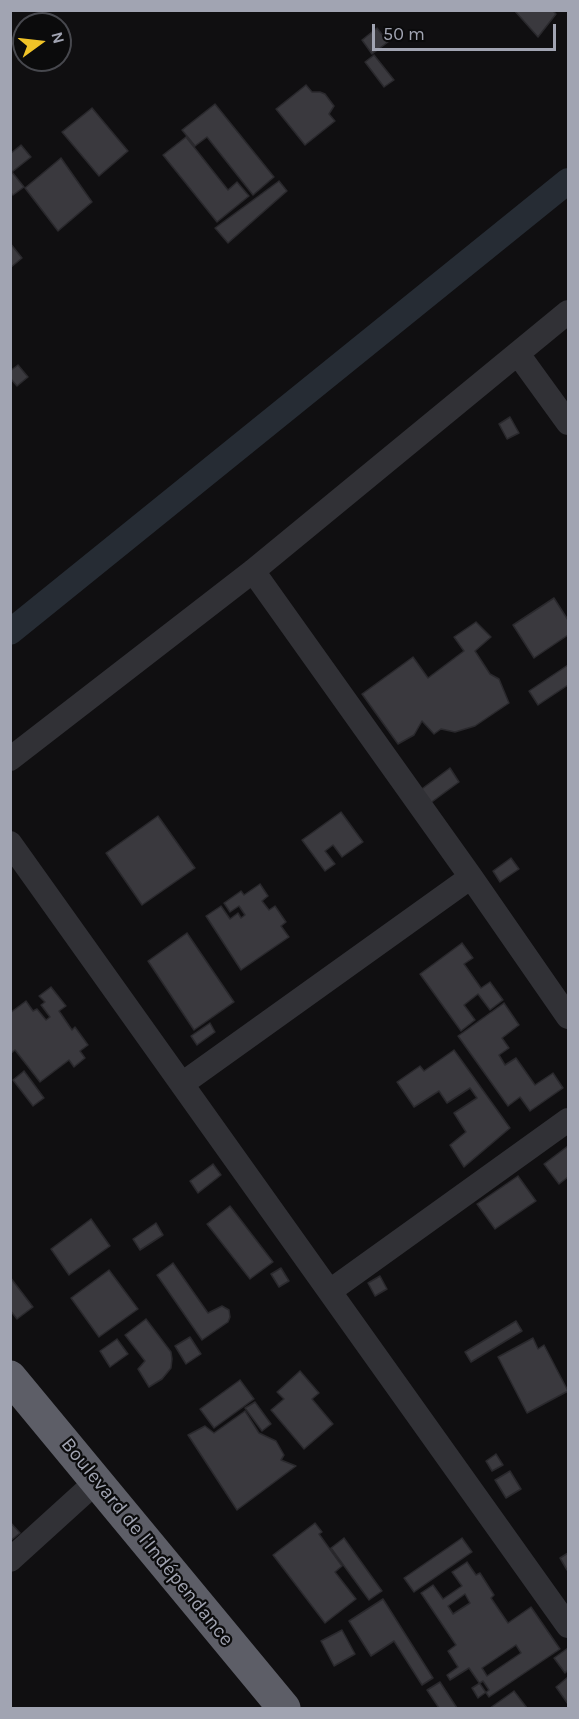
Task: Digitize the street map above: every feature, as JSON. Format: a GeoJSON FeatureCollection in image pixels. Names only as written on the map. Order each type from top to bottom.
{"type":"FeatureCollection","features":[{"type":"Feature","properties":{"kind":"highway","name":"Boulevard de l'Indépendance"},"geometry":{"type":"LineString","coordinates":[[10,1377],[284,1708]]}},
{"type":"Feature","properties":{"kind":"street"},"geometry":{"type":"LineString","coordinates":[[10,759],[253,571],[568,312]]}},
{"type":"Feature","properties":{"kind":"street"},"geometry":{"type":"LineString","coordinates":[[518,354],[568,423]]}},
{"type":"Feature","properties":{"kind":"street"},"geometry":{"type":"LineString","coordinates":[[253,571],[568,1017]]}},
{"type":"Feature","properties":{"kind":"street"},"geometry":{"type":"LineString","coordinates":[[10,843],[568,1626]]}},
{"type":"Feature","properties":{"kind":"street"},"geometry":{"type":"LineString","coordinates":[[182,1084],[471,877]]}},
{"type":"Feature","properties":{"kind":"street"},"geometry":{"type":"LineString","coordinates":[[330,1291],[568,1120]]}},
{"type":"Feature","properties":{"kind":"street"},"geometry":{"type":"LineString","coordinates":[[10,1560],[97,1481]]}},
{"type":"Feature","properties":{"kind":"building"},"geometry":{"type":"Polygon","coordinates":[[[514,10],[552,10],[556,14],[538,37],[514,10]]]}},
{"type":"Feature","properties":{"kind":"building"},"geometry":{"type":"Polygon","coordinates":[[[377,28],[388,42],[372,54],[362,40],[377,28]]]}},
{"type":"Feature","properties":{"kind":"building"},"geometry":{"type":"Polygon","coordinates":[[[374,55],[394,80],[384,87],[365,62],[374,55]]]}},
{"type":"Feature","properties":{"kind":"building"},"geometry":{"type":"Polygon","coordinates":[[[306,85],[312,92],[325,94],[334,106],[329,114],[335,121],[305,145],[276,109],[306,85]]]}},
{"type":"Feature","properties":{"kind":"building"},"geometry":{"type":"Polygon","coordinates":[[[215,104],[274,177],[253,195],[207,137],[195,146],[182,130],[215,104]]]}},
{"type":"Feature","properties":{"kind":"building"},"geometry":{"type":"Polygon","coordinates":[[[92,108],[128,151],[99,176],[62,132],[92,108]]]}},
{"type":"Feature","properties":{"kind":"building"},"geometry":{"type":"Polygon","coordinates":[[[186,137],[228,190],[237,182],[249,196],[217,222],[163,155],[186,137]]]}},
{"type":"Feature","properties":{"kind":"building"},"geometry":{"type":"Polygon","coordinates":[[[21,145],[31,157],[12,172],[24,187],[13,195],[10,192],[10,154],[21,145]]]}},
{"type":"Feature","properties":{"kind":"building"},"geometry":{"type":"Polygon","coordinates":[[[61,158],[92,202],[58,231],[25,188],[61,158]]]}},
{"type":"Feature","properties":{"kind":"building"},"geometry":{"type":"Polygon","coordinates":[[[279,181],[287,191],[228,243],[215,228],[279,181]]]}},
{"type":"Feature","properties":{"kind":"building"},"geometry":{"type":"Polygon","coordinates":[[[10,243],[22,258],[10,268],[10,243]]]}},
{"type":"Feature","properties":{"kind":"building"},"geometry":{"type":"Polygon","coordinates":[[[18,365],[28,377],[17,386],[10,378],[10,371],[18,365]]]}},
{"type":"Feature","properties":{"kind":"building"},"geometry":{"type":"Polygon","coordinates":[[[510,417],[519,433],[507,439],[499,424],[510,417]]]}},
{"type":"Feature","properties":{"kind":"building"},"geometry":{"type":"Polygon","coordinates":[[[554,598],[568,620],[568,635],[534,658],[513,625],[554,598]]]}},
{"type":"Feature","properties":{"kind":"building"},"geometry":{"type":"Polygon","coordinates":[[[476,622],[491,637],[475,651],[490,674],[499,679],[509,703],[475,726],[455,732],[441,729],[434,734],[422,721],[414,735],[398,744],[362,694],[413,657],[428,678],[464,651],[454,637],[476,622]]]}},
{"type":"Feature","properties":{"kind":"building"},"geometry":{"type":"Polygon","coordinates":[[[568,665],[568,685],[538,705],[529,691],[568,665]]]}},
{"type":"Feature","properties":{"kind":"building"},"geometry":{"type":"Polygon","coordinates":[[[450,768],[459,782],[429,804],[419,791],[450,768]]]}},
{"type":"Feature","properties":{"kind":"building"},"geometry":{"type":"Polygon","coordinates":[[[341,812],[363,842],[342,857],[333,845],[325,851],[335,864],[325,871],[302,840],[341,812]]]}},
{"type":"Feature","properties":{"kind":"building"},"geometry":{"type":"Polygon","coordinates":[[[158,816],[195,868],[142,905],[106,853],[158,816]]]}},
{"type":"Feature","properties":{"kind":"building"},"geometry":{"type":"Polygon","coordinates":[[[511,858],[519,869],[500,882],[493,871],[511,858]]]}},
{"type":"Feature","properties":{"kind":"building"},"geometry":{"type":"Polygon","coordinates":[[[260,884],[268,896],[262,901],[269,910],[275,906],[286,922],[281,926],[289,937],[241,970],[206,916],[221,906],[230,919],[238,913],[241,918],[245,915],[239,906],[230,912],[224,903],[241,891],[244,895],[260,884]]]}},
{"type":"Feature","properties":{"kind":"building"},"geometry":{"type":"Polygon","coordinates":[[[187,933],[234,1002],[194,1030],[148,961],[187,933]]]}},
{"type":"Feature","properties":{"kind":"building"},"geometry":{"type":"Polygon","coordinates":[[[462,943],[473,958],[464,964],[481,988],[490,982],[503,1000],[490,1010],[478,994],[464,1005],[475,1020],[461,1031],[420,974],[462,943]]]}},
{"type":"Feature","properties":{"kind":"building"},"geometry":{"type":"Polygon","coordinates":[[[51,987],[66,1006],[59,1011],[72,1030],[75,1027],[88,1045],[80,1051],[85,1058],[74,1067],[69,1060],[40,1082],[15,1050],[10,1054],[10,1013],[26,1001],[33,1011],[37,1009],[46,1020],[50,1017],[41,1005],[45,1002],[39,996],[51,987]]]}},
{"type":"Feature","properties":{"kind":"building"},"geometry":{"type":"Polygon","coordinates":[[[504,1003],[519,1025],[502,1038],[509,1048],[499,1055],[505,1065],[516,1058],[535,1085],[553,1073],[563,1088],[530,1111],[520,1097],[508,1106],[458,1036],[504,1003]]]}},
{"type":"Feature","properties":{"kind":"building"},"geometry":{"type":"Polygon","coordinates":[[[210,1023],[215,1032],[197,1045],[191,1036],[210,1023]]]}},
{"type":"Feature","properties":{"kind":"building"},"geometry":{"type":"Polygon","coordinates":[[[454,1050],[510,1128],[464,1167],[450,1145],[466,1132],[454,1113],[477,1098],[470,1088],[447,1103],[439,1091],[414,1107],[397,1082],[420,1066],[424,1071],[454,1050]]]}},
{"type":"Feature","properties":{"kind":"building"},"geometry":{"type":"Polygon","coordinates":[[[24,1071],[44,1098],[33,1106],[13,1080],[24,1071]]]}},
{"type":"Feature","properties":{"kind":"building"},"geometry":{"type":"Polygon","coordinates":[[[568,1146],[568,1177],[559,1184],[544,1164],[568,1146]]]}},
{"type":"Feature","properties":{"kind":"building"},"geometry":{"type":"Polygon","coordinates":[[[213,1164],[221,1175],[198,1193],[190,1181],[213,1164]]]}},
{"type":"Feature","properties":{"kind":"building"},"geometry":{"type":"Polygon","coordinates":[[[518,1176],[536,1201],[495,1229],[477,1204],[518,1176]]]}},
{"type":"Feature","properties":{"kind":"building"},"geometry":{"type":"Polygon","coordinates":[[[230,1206],[273,1262],[250,1279],[207,1224],[230,1206]]]}},
{"type":"Feature","properties":{"kind":"building"},"geometry":{"type":"Polygon","coordinates":[[[91,1219],[110,1246],[69,1275],[51,1249],[91,1219]]]}},
{"type":"Feature","properties":{"kind":"building"},"geometry":{"type":"Polygon","coordinates":[[[156,1223],[163,1235],[140,1250],[133,1239],[156,1223]]]}},
{"type":"Feature","properties":{"kind":"building"},"geometry":{"type":"Polygon","coordinates":[[[173,1263],[208,1313],[222,1306],[229,1310],[228,1322],[202,1340],[157,1275],[173,1263]]]}},
{"type":"Feature","properties":{"kind":"building"},"geometry":{"type":"Polygon","coordinates":[[[281,1268],[289,1281],[279,1287],[271,1274],[281,1268]]]}},
{"type":"Feature","properties":{"kind":"building"},"geometry":{"type":"Polygon","coordinates":[[[109,1270],[138,1309],[99,1337],[71,1298],[109,1270]]]}},
{"type":"Feature","properties":{"kind":"building"},"geometry":{"type":"Polygon","coordinates":[[[380,1276],[387,1289],[375,1296],[368,1283],[380,1276]]]}},
{"type":"Feature","properties":{"kind":"building"},"geometry":{"type":"Polygon","coordinates":[[[10,1277],[33,1307],[17,1319],[10,1310],[10,1277]]]}},
{"type":"Feature","properties":{"kind":"building"},"geometry":{"type":"Polygon","coordinates":[[[146,1319],[171,1352],[172,1359],[171,1368],[162,1379],[149,1387],[138,1369],[145,1361],[125,1335],[146,1319]]]}},
{"type":"Feature","properties":{"kind":"building"},"geometry":{"type":"Polygon","coordinates":[[[516,1321],[522,1331],[471,1362],[465,1352],[516,1321]]]}},
{"type":"Feature","properties":{"kind":"building"},"geometry":{"type":"Polygon","coordinates":[[[190,1337],[201,1354],[186,1364],[175,1346],[190,1337]]]}},
{"type":"Feature","properties":{"kind":"building"},"geometry":{"type":"Polygon","coordinates":[[[533,1338],[538,1349],[544,1345],[568,1391],[527,1413],[498,1357],[533,1338]]]}},
{"type":"Feature","properties":{"kind":"building"},"geometry":{"type":"Polygon","coordinates":[[[117,1339],[128,1354],[110,1367],[100,1351],[117,1339]]]}},
{"type":"Feature","properties":{"kind":"building"},"geometry":{"type":"Polygon","coordinates":[[[300,1371],[319,1393],[312,1399],[333,1424],[304,1449],[271,1410],[284,1399],[277,1392],[300,1371]]]}},
{"type":"Feature","properties":{"kind":"building"},"geometry":{"type":"Polygon","coordinates":[[[240,1380],[254,1399],[214,1428],[200,1409],[240,1380]]]}},
{"type":"Feature","properties":{"kind":"building"},"geometry":{"type":"Polygon","coordinates":[[[255,1402],[271,1424],[262,1431],[245,1408],[255,1402]]]}},
{"type":"Feature","properties":{"kind":"building"},"geometry":{"type":"Polygon","coordinates":[[[245,1411],[259,1433],[276,1441],[284,1455],[281,1460],[296,1466],[237,1510],[188,1435],[205,1426],[214,1433],[245,1411]]]}},
{"type":"Feature","properties":{"kind":"building"},"geometry":{"type":"Polygon","coordinates":[[[496,1454],[503,1465],[492,1471],[486,1461],[496,1454]]]}},
{"type":"Feature","properties":{"kind":"building"},"geometry":{"type":"Polygon","coordinates":[[[510,1471],[521,1489],[506,1498],[495,1480],[510,1471]]]}},
{"type":"Feature","properties":{"kind":"building"},"geometry":{"type":"Polygon","coordinates":[[[10,1522],[20,1533],[10,1541],[10,1522]]]}},
{"type":"Feature","properties":{"kind":"building"},"geometry":{"type":"Polygon","coordinates":[[[315,1523],[322,1532],[319,1534],[342,1566],[335,1572],[356,1599],[325,1623],[273,1555],[315,1523]]]}},
{"type":"Feature","properties":{"kind":"building"},"geometry":{"type":"Polygon","coordinates":[[[344,1538],[382,1591],[369,1600],[331,1548],[344,1538]]]}},
{"type":"Feature","properties":{"kind":"building"},"geometry":{"type":"Polygon","coordinates":[[[462,1538],[472,1552],[414,1592],[404,1578],[462,1538]]]}},
{"type":"Feature","properties":{"kind":"building"},"geometry":{"type":"Polygon","coordinates":[[[568,1553],[568,1569],[567,1570],[560,1558],[568,1553]]]}},
{"type":"Feature","properties":{"kind":"building"},"geometry":{"type":"Polygon","coordinates":[[[467,1562],[476,1575],[480,1573],[494,1595],[491,1598],[508,1623],[531,1607],[560,1649],[489,1697],[469,1668],[450,1680],[447,1675],[458,1667],[448,1651],[456,1645],[421,1593],[433,1585],[443,1599],[462,1586],[452,1572],[467,1562]],[[465,1594],[448,1606],[453,1614],[470,1603],[465,1594]],[[516,1645],[482,1668],[487,1676],[521,1653],[516,1645]]]}},
{"type":"Feature","properties":{"kind":"building"},"geometry":{"type":"Polygon","coordinates":[[[383,1599],[433,1678],[422,1685],[394,1641],[371,1656],[349,1621],[383,1599]]]}},
{"type":"Feature","properties":{"kind":"building"},"geometry":{"type":"Polygon","coordinates":[[[342,1630],[355,1654],[334,1666],[321,1641],[342,1630]]]}},
{"type":"Feature","properties":{"kind":"building"},"geometry":{"type":"Polygon","coordinates":[[[568,1648],[568,1670],[565,1673],[554,1658],[568,1648]]]}},
{"type":"Feature","properties":{"kind":"building"},"geometry":{"type":"Polygon","coordinates":[[[568,1677],[568,1704],[556,1687],[568,1677]]]}},
{"type":"Feature","properties":{"kind":"building"},"geometry":{"type":"Polygon","coordinates":[[[483,1681],[489,1690],[478,1698],[472,1688],[483,1681]]]}},
{"type":"Feature","properties":{"kind":"building"},"geometry":{"type":"Polygon","coordinates":[[[440,1682],[457,1708],[439,1708],[427,1690],[440,1682]]]}},
{"type":"Feature","properties":{"kind":"building"},"geometry":{"type":"Polygon","coordinates":[[[514,1691],[527,1708],[490,1708],[514,1691]]]}},
{"type":"Feature","properties":{"kind":"waterway"},"geometry":{"type":"LineString","coordinates":[[10,632],[568,181]]}}]}
